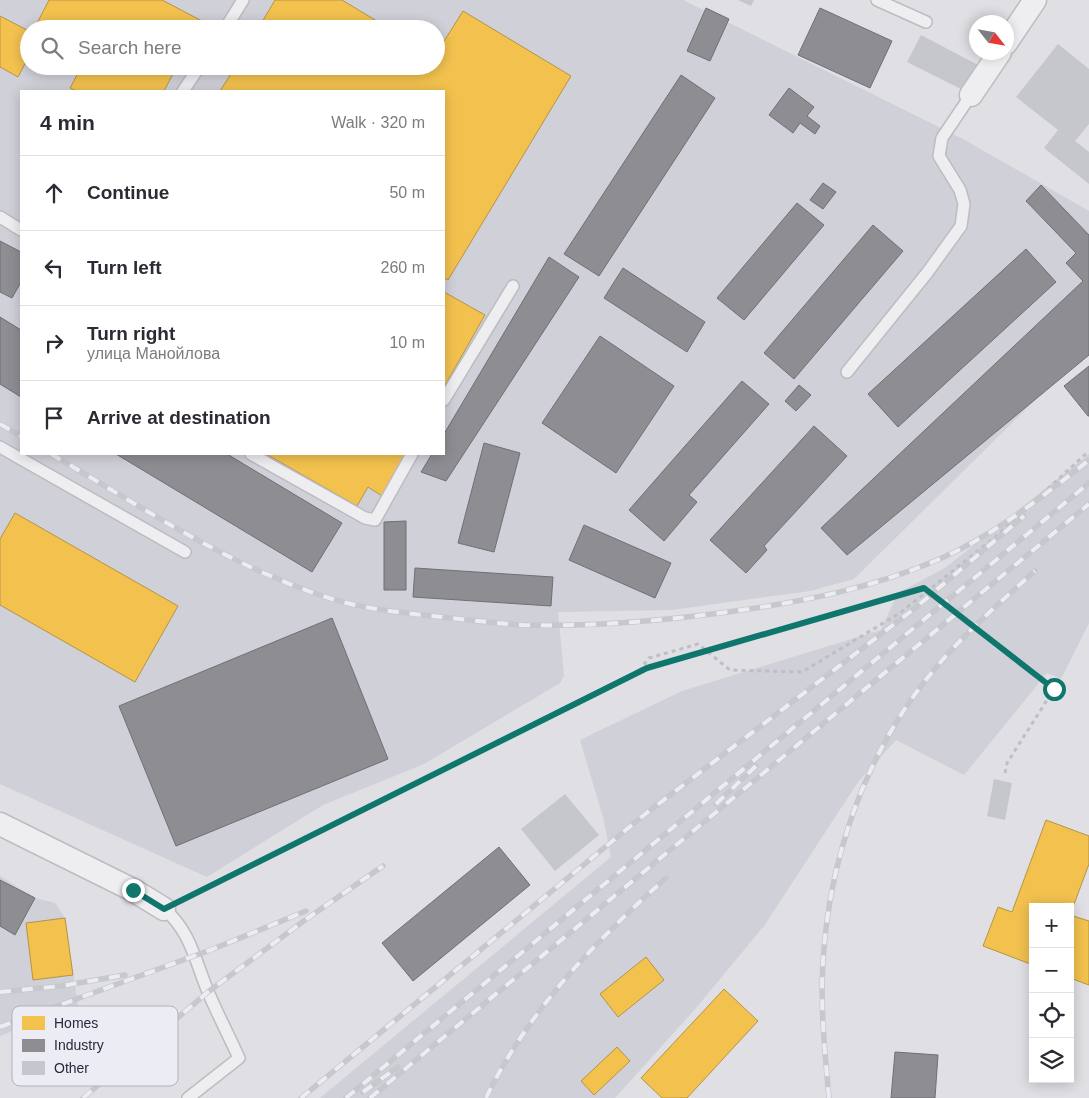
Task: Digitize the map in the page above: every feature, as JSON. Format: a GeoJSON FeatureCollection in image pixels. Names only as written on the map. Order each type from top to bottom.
{"type":"FeatureCollection","features":[{"type":"Feature","properties":{"kind":"street"},"geometry":{"type":"LineString","coordinates":[[1014,31],[1035,0]]}},
{"type":"Feature","properties":{"kind":"street"},"geometry":{"type":"LineString","coordinates":[[971,95],[995,60]]}},
{"type":"Feature","properties":{"kind":"street"},"geometry":{"type":"LineString","coordinates":[[0,824],[133,890],[164,909]]}},
{"type":"Feature","properties":{"kind":"lane"},"geometry":{"type":"LineString","coordinates":[[231,20],[243,0]]}},
{"type":"Feature","properties":{"kind":"lane"},"geometry":{"type":"LineString","coordinates":[[877,0],[926,22]]}},
{"type":"Feature","properties":{"kind":"lane"},"geometry":{"type":"LineString","coordinates":[[184,90],[194,75]]}},
{"type":"Feature","properties":{"kind":"lane"},"geometry":{"type":"LineString","coordinates":[[847,372],[927,273],[960,226],[964,204],[960,190],[939,156],[942,138],[971,95]]}},
{"type":"Feature","properties":{"kind":"lane"},"geometry":{"type":"LineString","coordinates":[[0,217],[20,229]]}},
{"type":"Feature","properties":{"kind":"lane"},"geometry":{"type":"LineString","coordinates":[[445,398],[513,286]]}},
{"type":"Feature","properties":{"kind":"lane"},"geometry":{"type":"LineString","coordinates":[[0,447],[185,552]]}},
{"type":"Feature","properties":{"kind":"lane"},"geometry":{"type":"LineString","coordinates":[[253,455],[365,518],[375,520],[411,455]]}},
{"type":"Feature","properties":{"kind":"lane"},"geometry":{"type":"LineString","coordinates":[[164,909],[176,918],[196,955],[208,992],[239,1058],[188,1098]]}},
{"type":"Feature","properties":{"kind":"path"},"geometry":{"type":"LineString","coordinates":[[639,672],[648,658],[698,644],[730,670],[802,672],[900,613],[916,601],[994,538],[1089,451]]}},
{"type":"Feature","properties":{"kind":"path"},"geometry":{"type":"LineString","coordinates":[[164,909],[647,668],[924,588],[1054,689],[1007,763],[1005,773]]}},
{"type":"Feature","properties":{"kind":"shaded area"},"geometry":{"type":"Polygon","coordinates":[[[0,0],[683,0],[963,139],[1089,211],[1089,347],[854,579],[810,591],[671,610],[558,612],[564,676],[560,683],[424,764],[323,805],[207,877],[0,784],[0,0]]]}},
{"type":"Feature","properties":{"kind":"shaded area"},"geometry":{"type":"Polygon","coordinates":[[[1089,454],[1089,623],[1061,679],[1047,673],[964,775],[896,740],[858,782],[764,926],[696,1008],[615,1098],[320,1098],[611,857],[603,817],[580,740],[682,691],[881,630],[898,593],[945,568],[1089,454]]]}},
{"type":"Feature","properties":{"kind":"shaded area"},"geometry":{"type":"Polygon","coordinates":[[[0,876],[35,898],[55,903],[65,918],[78,1006],[12,1006],[12,1031],[0,1036],[0,876]]]}},
{"type":"Feature","properties":{"kind":"building: Homes"},"geometry":{"type":"Polygon","coordinates":[[[49,0],[162,0],[200,20],[39,20],[49,0]]]}},
{"type":"Feature","properties":{"kind":"building: Homes"},"geometry":{"type":"Polygon","coordinates":[[[275,0],[342,0],[375,20],[263,20],[275,0]]]}},
{"type":"Feature","properties":{"kind":"building: Homes"},"geometry":{"type":"Polygon","coordinates":[[[463,11],[571,76],[448,280],[445,278],[445,90],[221,90],[230,75],[445,75],[445,40],[463,11]]]}},
{"type":"Feature","properties":{"kind":"building: Homes"},"geometry":{"type":"Polygon","coordinates":[[[0,16],[20,26],[20,73],[18,77],[0,67],[0,16]]]}},
{"type":"Feature","properties":{"kind":"building: Homes"},"geometry":{"type":"Polygon","coordinates":[[[77,75],[172,75],[165,90],[74,90],[70,88],[77,75]]]}},
{"type":"Feature","properties":{"kind":"building: Homes"},"geometry":{"type":"Polygon","coordinates":[[[445,293],[485,315],[445,385],[445,293]]]}},
{"type":"Feature","properties":{"kind":"building: Homes"},"geometry":{"type":"Polygon","coordinates":[[[268,455],[405,455],[382,496],[368,487],[357,506],[268,455]]]}},
{"type":"Feature","properties":{"kind":"building: Homes"},"geometry":{"type":"Polygon","coordinates":[[[15,513],[178,606],[135,682],[0,605],[0,539],[15,513]]]}},
{"type":"Feature","properties":{"kind":"building: Homes"},"geometry":{"type":"Polygon","coordinates":[[[1046,820],[1089,836],[1089,864],[1074,904],[1029,903],[1029,963],[983,946],[998,907],[1012,912],[1046,820]]]}},
{"type":"Feature","properties":{"kind":"building: Homes"},"geometry":{"type":"Polygon","coordinates":[[[1074,916],[1089,921],[1089,985],[1074,979],[1074,916]]]}},
{"type":"Feature","properties":{"kind":"building: Homes"},"geometry":{"type":"Polygon","coordinates":[[[65,918],[73,975],[33,980],[26,923],[65,918]]]}},
{"type":"Feature","properties":{"kind":"building: Homes"},"geometry":{"type":"Polygon","coordinates":[[[646,957],[664,980],[618,1017],[600,994],[646,957]]]}},
{"type":"Feature","properties":{"kind":"building: Homes"},"geometry":{"type":"Polygon","coordinates":[[[724,989],[758,1021],[687,1098],[662,1098],[641,1078],[724,989]]]}},
{"type":"Feature","properties":{"kind":"building: Homes"},"geometry":{"type":"Polygon","coordinates":[[[617,1047],[630,1061],[594,1095],[581,1081],[617,1047]]]}},
{"type":"Feature","properties":{"kind":"building: Industry"},"geometry":{"type":"Polygon","coordinates":[[[706,8],[729,19],[710,61],[687,51],[706,8]]]}},
{"type":"Feature","properties":{"kind":"building: Industry"},"geometry":{"type":"Polygon","coordinates":[[[820,8],[892,41],[870,88],[798,55],[820,8]]]}},
{"type":"Feature","properties":{"kind":"building: Industry"},"geometry":{"type":"Polygon","coordinates":[[[681,75],[715,98],[599,276],[564,254],[681,75]]]}},
{"type":"Feature","properties":{"kind":"building: Industry"},"geometry":{"type":"Polygon","coordinates":[[[789,88],[814,107],[807,116],[820,126],[815,134],[800,123],[793,133],[769,115],[789,88]]]}},
{"type":"Feature","properties":{"kind":"building: Industry"},"geometry":{"type":"Polygon","coordinates":[[[823,183],[836,192],[823,209],[810,200],[823,183]]]}},
{"type":"Feature","properties":{"kind":"building: Industry"},"geometry":{"type":"Polygon","coordinates":[[[1041,185],[1089,235],[1089,355],[847,555],[821,528],[1083,281],[1066,263],[1076,253],[1026,201],[1041,185]]]}},
{"type":"Feature","properties":{"kind":"building: Industry"},"geometry":{"type":"Polygon","coordinates":[[[797,203],[824,225],[744,320],[717,298],[797,203]]]}},
{"type":"Feature","properties":{"kind":"building: Industry"},"geometry":{"type":"Polygon","coordinates":[[[873,225],[903,251],[794,379],[764,353],[873,225]]]}},
{"type":"Feature","properties":{"kind":"building: Industry"},"geometry":{"type":"Polygon","coordinates":[[[0,241],[20,251],[20,284],[12,298],[0,292],[0,241]]]}},
{"type":"Feature","properties":{"kind":"building: Industry"},"geometry":{"type":"Polygon","coordinates":[[[1026,249],[1056,282],[898,427],[868,394],[1026,249]]]}},
{"type":"Feature","properties":{"kind":"building: Industry"},"geometry":{"type":"Polygon","coordinates":[[[549,257],[579,277],[446,481],[421,472],[431,455],[445,455],[445,432],[549,257]]]}},
{"type":"Feature","properties":{"kind":"building: Industry"},"geometry":{"type":"Polygon","coordinates":[[[623,268],[705,322],[687,352],[604,298],[623,268]]]}},
{"type":"Feature","properties":{"kind":"building: Industry"},"geometry":{"type":"Polygon","coordinates":[[[0,317],[20,329],[20,396],[0,384],[0,317]]]}},
{"type":"Feature","properties":{"kind":"building: Industry"},"geometry":{"type":"Polygon","coordinates":[[[600,336],[674,386],[616,473],[542,423],[600,336]]]}},
{"type":"Feature","properties":{"kind":"building: Industry"},"geometry":{"type":"Polygon","coordinates":[[[1089,366],[1089,416],[1088,416],[1064,386],[1089,366]]]}},
{"type":"Feature","properties":{"kind":"building: Industry"},"geometry":{"type":"Polygon","coordinates":[[[742,381],[769,404],[689,495],[697,502],[664,541],[629,510],[742,381]]]}},
{"type":"Feature","properties":{"kind":"building: Industry"},"geometry":{"type":"Polygon","coordinates":[[[799,385],[811,395],[796,411],[785,401],[799,385]]]}},
{"type":"Feature","properties":{"kind":"building: Industry"},"geometry":{"type":"Polygon","coordinates":[[[814,426],[847,456],[764,546],[767,550],[746,573],[710,540],[814,426]]]}},
{"type":"Feature","properties":{"kind":"building: Industry"},"geometry":{"type":"Polygon","coordinates":[[[484,443],[520,453],[494,552],[458,543],[484,443]]]}},
{"type":"Feature","properties":{"kind":"building: Industry"},"geometry":{"type":"Polygon","coordinates":[[[118,455],[229,455],[342,523],[312,572],[118,455]]]}},
{"type":"Feature","properties":{"kind":"building: Industry"},"geometry":{"type":"Polygon","coordinates":[[[406,521],[406,590],[384,590],[384,522],[406,521]]]}},
{"type":"Feature","properties":{"kind":"building: Industry"},"geometry":{"type":"Polygon","coordinates":[[[584,525],[671,563],[655,598],[569,560],[584,525]]]}},
{"type":"Feature","properties":{"kind":"building: Industry"},"geometry":{"type":"Polygon","coordinates":[[[415,568],[553,577],[551,606],[413,597],[415,568]]]}},
{"type":"Feature","properties":{"kind":"building: Industry"},"geometry":{"type":"Polygon","coordinates":[[[332,618],[388,759],[176,846],[119,706],[332,618]]]}},
{"type":"Feature","properties":{"kind":"building: Industry"},"geometry":{"type":"Polygon","coordinates":[[[499,847],[530,885],[413,981],[382,943],[499,847]]]}},
{"type":"Feature","properties":{"kind":"building: Industry"},"geometry":{"type":"Polygon","coordinates":[[[0,880],[35,898],[15,935],[0,926],[0,880]]]}},
{"type":"Feature","properties":{"kind":"building: Industry"},"geometry":{"type":"Polygon","coordinates":[[[895,1052],[938,1055],[935,1098],[891,1098],[895,1052]]]}},
{"type":"Feature","properties":{"kind":"building: Other"},"geometry":{"type":"Polygon","coordinates":[[[738,0],[754,0],[751,6],[738,0]]]}},
{"type":"Feature","properties":{"kind":"building: Other"},"geometry":{"type":"Polygon","coordinates":[[[921,35],[978,65],[965,91],[907,62],[921,35]]]}},
{"type":"Feature","properties":{"kind":"building: Other"},"geometry":{"type":"Polygon","coordinates":[[[1058,44],[1089,69],[1089,124],[1075,141],[1089,152],[1089,184],[1044,148],[1058,130],[1016,97],[1058,44]]]}},
{"type":"Feature","properties":{"kind":"building: Other"},"geometry":{"type":"Polygon","coordinates":[[[994,779],[1012,783],[1005,820],[987,816],[994,779]]]}},
{"type":"Feature","properties":{"kind":"building: Other"},"geometry":{"type":"Polygon","coordinates":[[[565,794],[599,835],[555,871],[521,829],[565,794]]]}},
{"type":"Feature","properties":{"kind":"railway"},"geometry":{"type":"LineString","coordinates":[[0,424],[20,435]]}},
{"type":"Feature","properties":{"kind":"railway"},"geometry":{"type":"LineString","coordinates":[[53,455],[183,532],[287,583],[323,596],[363,607],[522,625],[625,623],[677,618],[783,604],[865,585],[918,568],[983,537],[1019,513],[1088,461]]}},
{"type":"Feature","properties":{"kind":"railway"},"geometry":{"type":"LineString","coordinates":[[346,1098],[1089,483]]}},
{"type":"Feature","properties":{"kind":"railway"},"geometry":{"type":"LineString","coordinates":[[370,1098],[1089,504]]}},
{"type":"Feature","properties":{"kind":"railway"},"geometry":{"type":"LineString","coordinates":[[301,1098],[644,815],[914,609],[1024,516]]}},
{"type":"Feature","properties":{"kind":"railway"},"geometry":{"type":"LineString","coordinates":[[829,1098],[823,1013],[823,962],[833,887],[853,813],[867,778],[884,744],[903,712],[925,681],[964,637],[1035,571]]}},
{"type":"Feature","properties":{"kind":"railway"},"geometry":{"type":"LineString","coordinates":[[716,804],[756,766]]}},
{"type":"Feature","properties":{"kind":"railway"},"geometry":{"type":"LineString","coordinates":[[178,1017],[208,992],[305,920],[383,866]]}},
{"type":"Feature","properties":{"kind":"railway"},"geometry":{"type":"LineString","coordinates":[[486,1098],[503,1066],[542,1007],[588,953],[666,878]]}},
{"type":"Feature","properties":{"kind":"railway"},"geometry":{"type":"LineString","coordinates":[[57,1006],[213,949],[306,911]]}},
{"type":"Feature","properties":{"kind":"railway"},"geometry":{"type":"LineString","coordinates":[[0,992],[61,986],[125,975]]}},
{"type":"Feature","properties":{"kind":"railway"},"geometry":{"type":"LineString","coordinates":[[0,1027],[12,1023]]}},
{"type":"Feature","properties":{"kind":"railway"},"geometry":{"type":"LineString","coordinates":[[363,1092],[398,1067]]}},
{"type":"Feature","properties":{"kind":"railway"},"geometry":{"type":"LineString","coordinates":[[83,1098],[97,1086]]}},
{"type":"Feature","properties":{"kind":"route"},"geometry":{"type":"LineString","coordinates":[[133,890],[164,909],[647,668],[924,588],[1054,689]]}}]}
